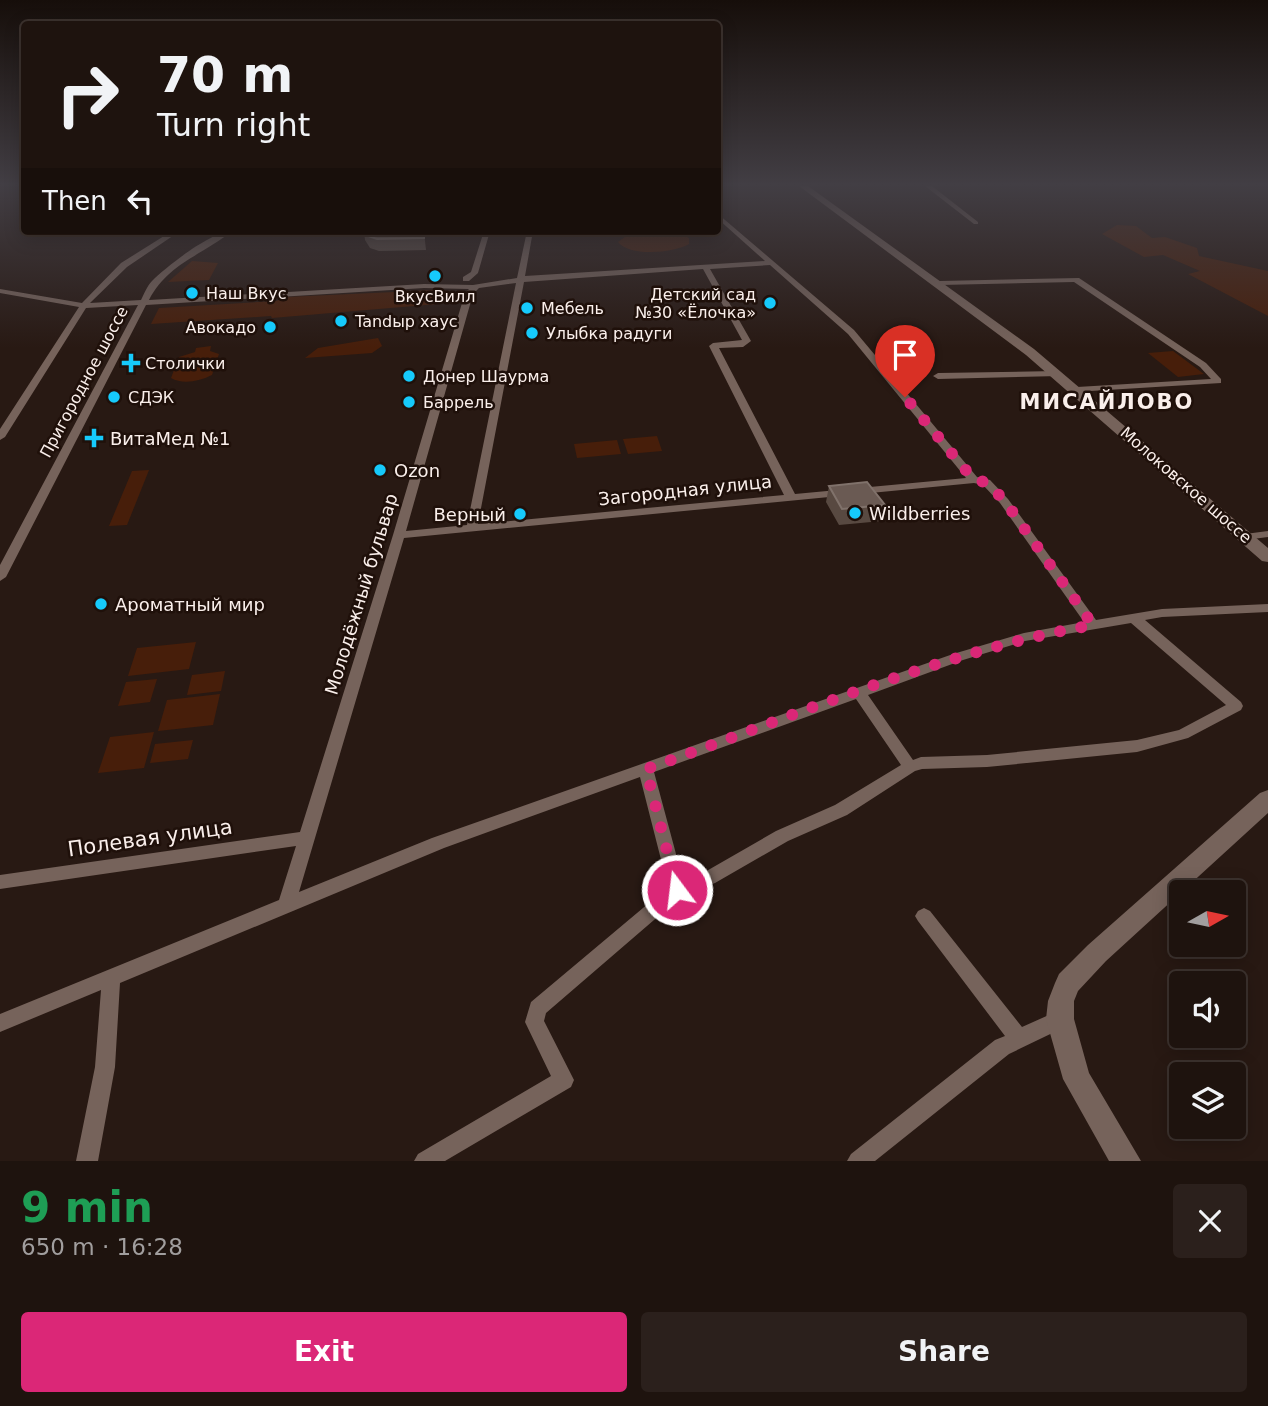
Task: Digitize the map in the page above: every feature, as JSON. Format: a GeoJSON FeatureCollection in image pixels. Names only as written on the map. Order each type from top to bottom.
{"type":"FeatureCollection","features":[{"type":"Feature","properties":{"kind":"main road","name":"Молоковское шоссе"},"geometry":{"type":"LineString","coordinates":[[880,240],[940,283],[1077,390],[1268,557]]}},
{"type":"Feature","properties":{"kind":"main road"},"geometry":{"type":"LineString","coordinates":[[1126,1161],[1077,1079],[1060,1019],[1061,1001],[1068,984],[1097,953],[1268,799]]}},
{"type":"Feature","properties":{"kind":"street","name":"Пригородное шоссе"},"geometry":{"type":"LineString","coordinates":[[0,437],[84,306],[124,265],[163,240]]}},
{"type":"Feature","properties":{"kind":"street","name":"Пригородное шоссе"},"geometry":{"type":"LineString","coordinates":[[0,577],[153,284],[185,257],[213,240]]}},
{"type":"Feature","properties":{"kind":"street","name":"Молодёжный бульвар"},"geometry":{"type":"LineString","coordinates":[[286,906],[399,535],[484,240]]}},
{"type":"Feature","properties":{"kind":"street"},"geometry":{"type":"LineString","coordinates":[[472,528],[528,240]]}},
{"type":"Feature","properties":{"kind":"street"},"geometry":{"type":"LineString","coordinates":[[746,240],[851,332],[974,480],[986,482],[1004,500],[1093,625]]}},
{"type":"Feature","properties":{"kind":"street"},"geometry":{"type":"LineString","coordinates":[[0,291],[84,306],[143,304],[772,263]]}},
{"type":"Feature","properties":{"kind":"street"},"geometry":{"type":"LineString","coordinates":[[705,267],[747,341],[743,344],[713,346],[791,498]]}},
{"type":"Feature","properties":{"kind":"street"},"geometry":{"type":"LineString","coordinates":[[940,283],[1076,280],[1203,365],[1218,381],[1077,390]]}},
{"type":"Feature","properties":{"kind":"street"},"geometry":{"type":"LineString","coordinates":[[938,376],[1057,374]]}},
{"type":"Feature","properties":{"kind":"street","name":"Загородная улица"},"geometry":{"type":"LineString","coordinates":[[399,535],[974,480]]}},
{"type":"Feature","properties":{"kind":"street"},"geometry":{"type":"LineString","coordinates":[[1245,537],[1268,534]]}},
{"type":"Feature","properties":{"kind":"street"},"geometry":{"type":"LineString","coordinates":[[0,1023],[438,843],[1024,637],[1162,613],[1268,608]]}},
{"type":"Feature","properties":{"kind":"street"},"geometry":{"type":"LineString","coordinates":[[425,1161],[565,1080],[534,1022],[538,1008],[677,890],[709,878],[782,836],[841,810],[910,767],[921,763],[987,761],[1137,746],[1183,734],[1236,706],[1134,618]]}},
{"type":"Feature","properties":{"kind":"street"},"geometry":{"type":"LineString","coordinates":[[859,693],[910,767]]}},
{"type":"Feature","properties":{"kind":"street"},"geometry":{"type":"LineString","coordinates":[[646,769],[677,890]]}},
{"type":"Feature","properties":{"kind":"street","name":"Полевая улица"},"geometry":{"type":"LineString","coordinates":[[0,882],[306,838]]}},
{"type":"Feature","properties":{"kind":"street"},"geometry":{"type":"LineString","coordinates":[[924,916],[1019,1039]]}},
{"type":"Feature","properties":{"kind":"street"},"geometry":{"type":"LineString","coordinates":[[87,1161],[105,1067],[111,977]]}},
{"type":"Feature","properties":{"kind":"street"},"geometry":{"type":"LineString","coordinates":[[858,1161],[1002,1047],[1060,1019]]}},
{"type":"Feature","properties":{"kind":"shaded area"},"geometry":{"type":"Polygon","coordinates":[[[689,240],[689,244],[673,250],[641,252],[624,247],[618,242],[689,240]]]}},
{"type":"Feature","properties":{"kind":"shaded area"},"geometry":{"type":"Polygon","coordinates":[[[1113,240],[1174,240],[1197,248],[1199,256],[1268,271],[1268,316],[1188,274],[1200,271],[1163,255],[1144,257],[1113,240]]]}},
{"type":"Feature","properties":{"kind":"shaded area"},"geometry":{"type":"Polygon","coordinates":[[[192,261],[218,263],[209,280],[168,282],[192,261]]]}},
{"type":"Feature","properties":{"kind":"shaded area"},"geometry":{"type":"Polygon","coordinates":[[[438,290],[438,304],[272,318],[151,324],[159,308],[276,301],[286,297],[438,290]]]}},
{"type":"Feature","properties":{"kind":"shaded area"},"geometry":{"type":"Polygon","coordinates":[[[378,338],[382,346],[372,353],[305,358],[318,348],[378,338]]]}},
{"type":"Feature","properties":{"kind":"shaded area"},"geometry":{"type":"Polygon","coordinates":[[[211,346],[210,351],[219,354],[212,375],[192,381],[171,378],[179,357],[195,352],[196,348],[211,346]]]}},
{"type":"Feature","properties":{"kind":"shaded area"},"geometry":{"type":"Polygon","coordinates":[[[1173,351],[1204,374],[1178,377],[1148,353],[1173,351]]]}},
{"type":"Feature","properties":{"kind":"shaded area"},"geometry":{"type":"Polygon","coordinates":[[[657,436],[662,451],[628,454],[623,439],[657,436]]]}},
{"type":"Feature","properties":{"kind":"shaded area"},"geometry":{"type":"Polygon","coordinates":[[[617,440],[621,454],[577,458],[574,444],[617,440]]]}},
{"type":"Feature","properties":{"kind":"shaded area"},"geometry":{"type":"Polygon","coordinates":[[[149,470],[127,525],[109,526],[132,471],[149,470]]]}},
{"type":"Feature","properties":{"kind":"shaded area"},"geometry":{"type":"Polygon","coordinates":[[[196,642],[189,669],[128,676],[137,648],[196,642]]]}},
{"type":"Feature","properties":{"kind":"shaded area"},"geometry":{"type":"Polygon","coordinates":[[[225,671],[221,691],[187,695],[192,675],[225,671]]]}},
{"type":"Feature","properties":{"kind":"shaded area"},"geometry":{"type":"Polygon","coordinates":[[[157,679],[150,702],[118,706],[126,682],[157,679]]]}},
{"type":"Feature","properties":{"kind":"shaded area"},"geometry":{"type":"Polygon","coordinates":[[[220,694],[213,725],[158,731],[167,700],[220,694]]]}},
{"type":"Feature","properties":{"kind":"shaded area"},"geometry":{"type":"Polygon","coordinates":[[[154,732],[144,768],[98,773],[110,737],[154,732]]]}},
{"type":"Feature","properties":{"kind":"shaded area"},"geometry":{"type":"Polygon","coordinates":[[[193,740],[188,759],[150,763],[155,744],[193,740]]]}},
{"type":"Feature","properties":{"kind":"building"},"geometry":{"type":"Polygon","coordinates":[[[867,482],[885,505],[842,509],[829,486],[867,482]]]}},
{"type":"Feature","properties":{"kind":"place","name":"ВкусВилл"},"geometry":{"type":"Point","coordinates":[435,276]}},
{"type":"Feature","properties":{"kind":"place","name":"Наш Вкус"},"geometry":{"type":"Point","coordinates":[192,293]}},
{"type":"Feature","properties":{"kind":"place","name":"Детский сад №30 «Ёлочка»"},"geometry":{"type":"Point","coordinates":[770,303]}},
{"type":"Feature","properties":{"kind":"place","name":"Мебель"},"geometry":{"type":"Point","coordinates":[527,308]}},
{"type":"Feature","properties":{"kind":"place","name":"Tandыр хаус"},"geometry":{"type":"Point","coordinates":[341,321]}},
{"type":"Feature","properties":{"kind":"place","name":"Авокадо"},"geometry":{"type":"Point","coordinates":[270,327]}},
{"type":"Feature","properties":{"kind":"place","name":"Улыбка радуги"},"geometry":{"type":"Point","coordinates":[532,333]}},
{"type":"Feature","properties":{"kind":"place","name":"Столички"},"geometry":{"type":"Point","coordinates":[131,363]}},
{"type":"Feature","properties":{"kind":"place","name":"Донер Шаурма"},"geometry":{"type":"Point","coordinates":[409,376]}},
{"type":"Feature","properties":{"kind":"place","name":"СДЭК"},"geometry":{"type":"Point","coordinates":[114,397]}},
{"type":"Feature","properties":{"kind":"place","name":"Баррель"},"geometry":{"type":"Point","coordinates":[409,402]}},
{"type":"Feature","properties":{"kind":"place","name":"ВитаМед №1"},"geometry":{"type":"Point","coordinates":[94,438]}},
{"type":"Feature","properties":{"kind":"place","name":"Ozon"},"geometry":{"type":"Point","coordinates":[380,470]}},
{"type":"Feature","properties":{"kind":"place","name":"Wildberries"},"geometry":{"type":"Point","coordinates":[855,513]}},
{"type":"Feature","properties":{"kind":"place","name":"Верный"},"geometry":{"type":"Point","coordinates":[520,514]}},
{"type":"Feature","properties":{"kind":"place","name":"Ароматный мир"},"geometry":{"type":"Point","coordinates":[101,604]}},
{"type":"Feature","properties":{"kind":"district","name":"МИСАЙЛОВО"},"geometry":{"type":"Point","coordinates":[1107,402]}},
{"type":"Feature","properties":{"kind":"route"},"geometry":{"type":"LineString","coordinates":[[677,890],[646,769],[958,657],[1024,637],[1093,625],[1004,500],[986,482],[974,480],[905,397]]}}]}
